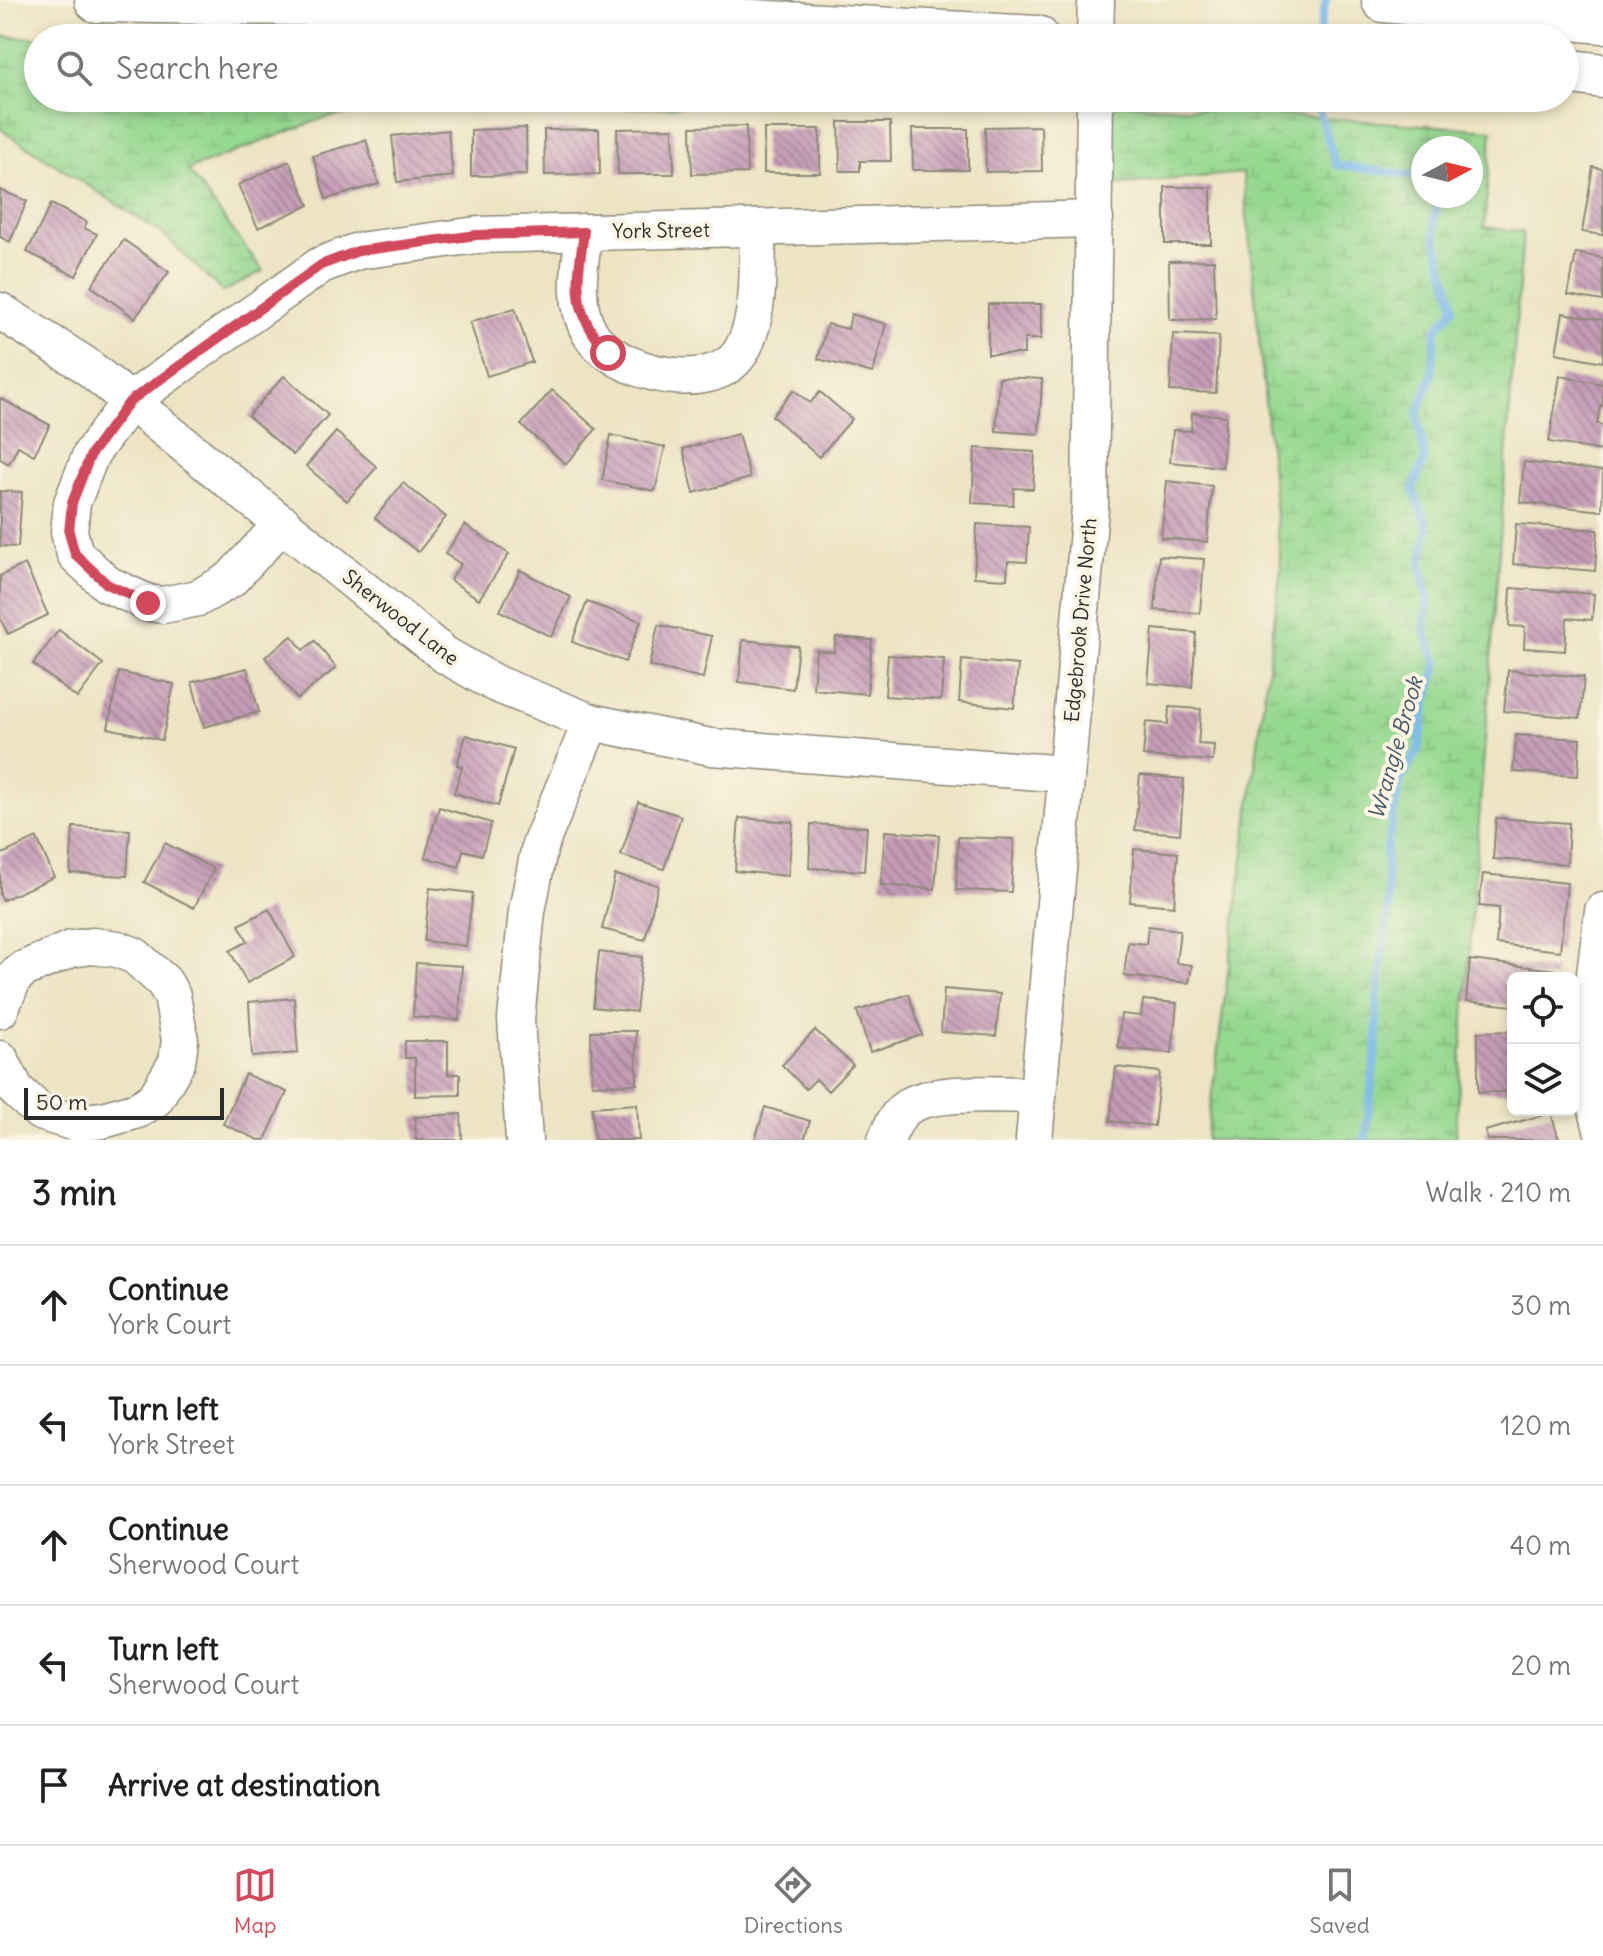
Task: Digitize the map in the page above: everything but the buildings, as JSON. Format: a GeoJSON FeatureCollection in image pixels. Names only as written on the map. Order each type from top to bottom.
{"type":"FeatureCollection","features":[{"type":"Feature","properties":{"kind":"main road"},"geometry":{"type":"LineString","coordinates":[[97,0],[472,6],[790,24]]}},
{"type":"Feature","properties":{"kind":"main road"},"geometry":{"type":"LineString","coordinates":[[1384,0],[1603,21]]}},
{"type":"Feature","properties":{"kind":"main road"},"geometry":{"type":"LineString","coordinates":[[1579,73],[1603,76]]}},
{"type":"Feature","properties":{"kind":"street"},"geometry":{"type":"LineString","coordinates":[[1095,24],[1096,0]]}},
{"type":"Feature","properties":{"kind":"street","name":"Edgebrook Drive North"},"geometry":{"type":"LineString","coordinates":[[1034,1140],[1090,508],[1095,112]]}},
{"type":"Feature","properties":{"kind":"street","name":"York Street"},"geometry":{"type":"LineString","coordinates":[[283,523],[230,580],[198,598],[163,605],[148,603],[107,584],[75,554],[69,532],[72,503],[91,454],[130,401],[321,265],[358,251],[477,235],[1095,219]]}},
{"type":"Feature","properties":{"kind":"street"},"geometry":{"type":"LineString","coordinates":[[584,232],[577,283],[580,307],[590,333],[608,353],[652,375],[702,375],[724,368],[740,353],[758,286],[757,228]]}},
{"type":"Feature","properties":{"kind":"street","name":"Sherwood Lane"},"geometry":{"type":"LineString","coordinates":[[0,311],[84,364],[445,655],[496,684],[591,722],[711,747],[1066,774]]}},
{"type":"Feature","properties":{"kind":"street"},"geometry":{"type":"LineString","coordinates":[[524,1140],[516,1019],[527,911],[540,845],[591,722]]}},
{"type":"Feature","properties":{"kind":"street"},"geometry":{"type":"LineString","coordinates":[[1603,911],[1587,1037],[1589,1079],[1603,1133]]}},
{"type":"Feature","properties":{"kind":"street"},"geometry":{"type":"LineString","coordinates":[[0,1010],[14,977],[24,969],[71,949],[92,946],[118,949],[135,956],[164,982],[172,996],[180,1040],[177,1062],[155,1099],[138,1110],[103,1120],[75,1123],[40,1112],[16,1090],[3,1072]]}},
{"type":"Feature","properties":{"kind":"street"},"geometry":{"type":"LineString","coordinates":[[886,1140],[894,1122],[907,1107],[943,1096],[1038,1095]]}},
{"type":"Feature","properties":{"kind":"green space"},"geometry":{"type":"Polygon","coordinates":[[[0,36],[24,37],[24,112],[363,112],[324,118],[188,170],[263,271],[223,292],[163,234],[0,129],[0,36]]]}},
{"type":"Feature","properties":{"kind":"green space"},"geometry":{"type":"Polygon","coordinates":[[[1102,112],[1241,112],[1492,130],[1484,227],[1523,232],[1455,1140],[1206,1140],[1281,568],[1243,173],[1101,186],[1102,112]]]}},
{"type":"Feature","properties":{"kind":"waterway","name":"Wrangle Brook"},"geometry":{"type":"LineString","coordinates":[[1321,24],[1326,0]]}},
{"type":"Feature","properties":{"kind":"waterway","name":"Wrangle Brook"},"geometry":{"type":"LineString","coordinates":[[1319,112],[1336,165],[1411,175]]}},
{"type":"Feature","properties":{"kind":"waterway","name":"Wrangle Brook"},"geometry":{"type":"LineString","coordinates":[[1365,1140],[1388,908],[1386,850],[1401,780],[1418,750],[1438,664],[1424,630],[1428,601],[1421,564],[1428,528],[1413,489],[1425,457],[1417,415],[1432,375],[1436,330],[1454,308],[1435,235],[1437,208]]}},
{"type":"Feature","properties":{"kind":"route"},"geometry":{"type":"LineString","coordinates":[[148,603],[107,584],[75,554],[69,532],[72,503],[91,454],[130,401],[321,265],[358,251],[477,235],[584,232],[577,283],[580,307],[590,333],[608,353]]}}]}
